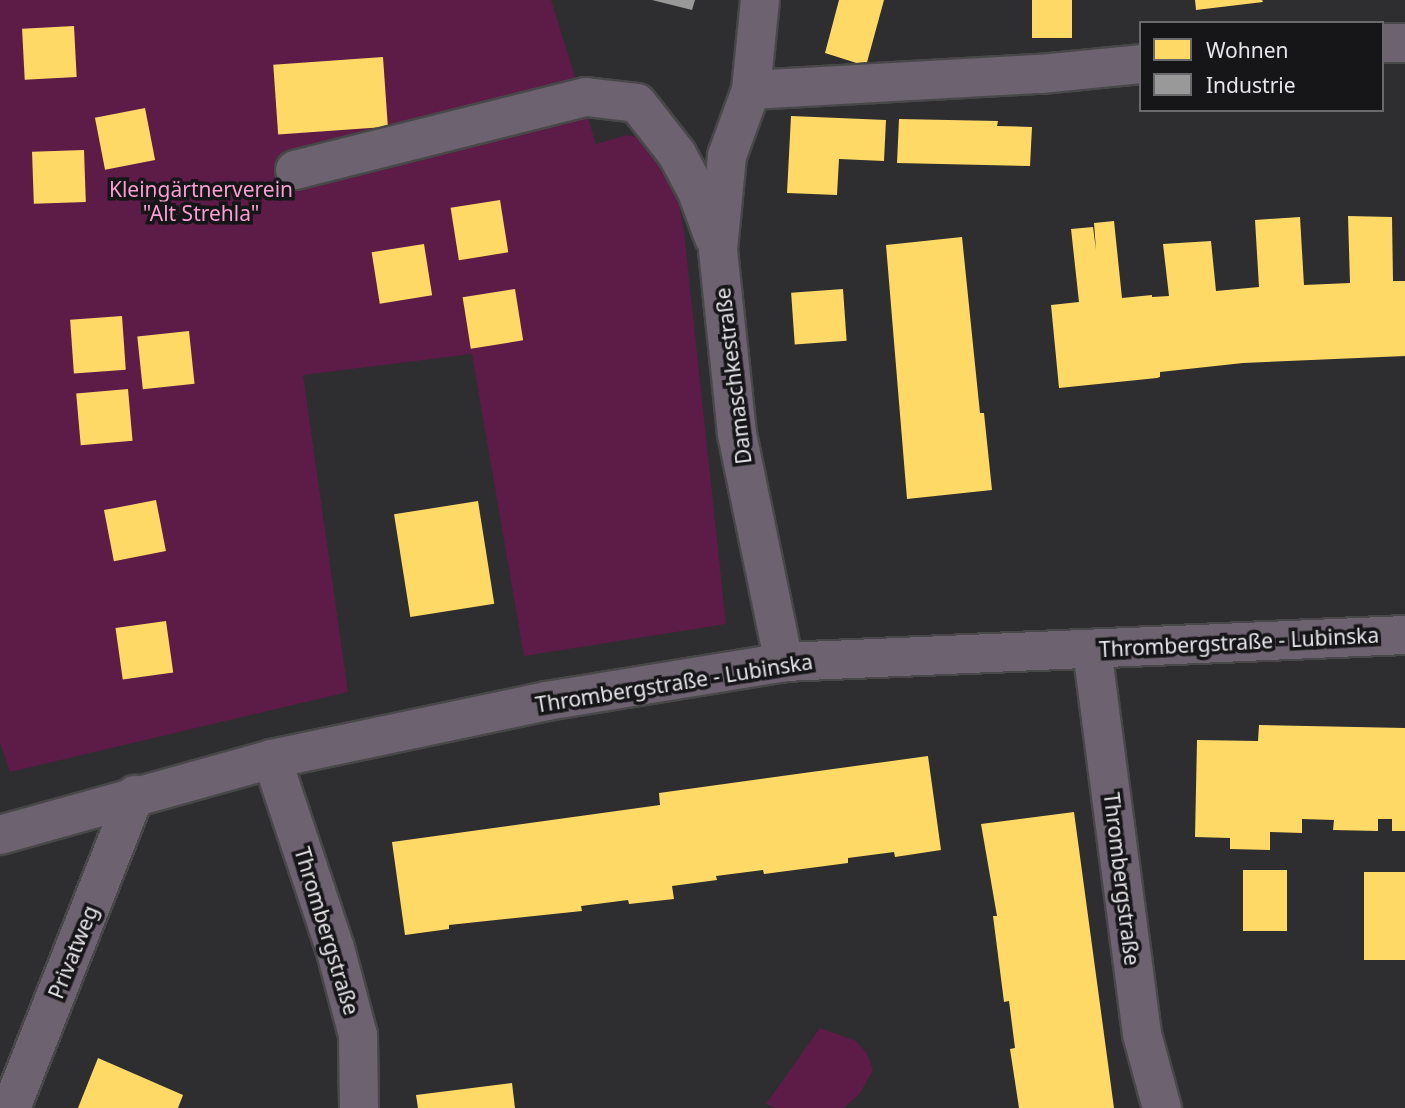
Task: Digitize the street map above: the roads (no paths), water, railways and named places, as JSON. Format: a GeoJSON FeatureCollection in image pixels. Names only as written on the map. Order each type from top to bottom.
{"type":"FeatureCollection","features":[{"type":"Feature","properties":{"kind":"street","name":"Damaschkestraße"},"geometry":{"type":"LineString","coordinates":[[760,0],[751,90],[727,156],[718,250],[737,434],[784,662]]}},
{"type":"Feature","properties":{"kind":"street"},"geometry":{"type":"LineString","coordinates":[[1384,43],[1405,43]]}},
{"type":"Feature","properties":{"kind":"street"},"geometry":{"type":"LineString","coordinates":[[751,90],[1041,74],[1139,64]]}},
{"type":"Feature","properties":{"kind":"street"},"geometry":{"type":"LineString","coordinates":[[295,170],[586,97],[637,103],[683,165],[696,189],[718,250]]}},
{"type":"Feature","properties":{"kind":"street","name":"Thrombergstraße - Lubinska"},"geometry":{"type":"LineString","coordinates":[[0,835],[135,795],[272,759],[547,701],[784,662],[1094,667],[1405,635]]}},
{"type":"Feature","properties":{"kind":"street","name":"Thrombergstraße"},"geometry":{"type":"LineString","coordinates":[[1094,667],[1142,1034],[1162,1108]]}},
{"type":"Feature","properties":{"kind":"street","name":"Thrombergstraße"},"geometry":{"type":"LineString","coordinates":[[272,759],[335,948],[358,1035],[359,1108]]}},
{"type":"Feature","properties":{"kind":"street","name":"Privatweg"},"geometry":{"type":"LineString","coordinates":[[11,1108],[135,795]]}},
{"type":"Feature","properties":{"kind":"park label","name":"Kleingärtnerverein \"Alt Strehla\""},"geometry":{"type":"Point","coordinates":[201,201]}}]}
